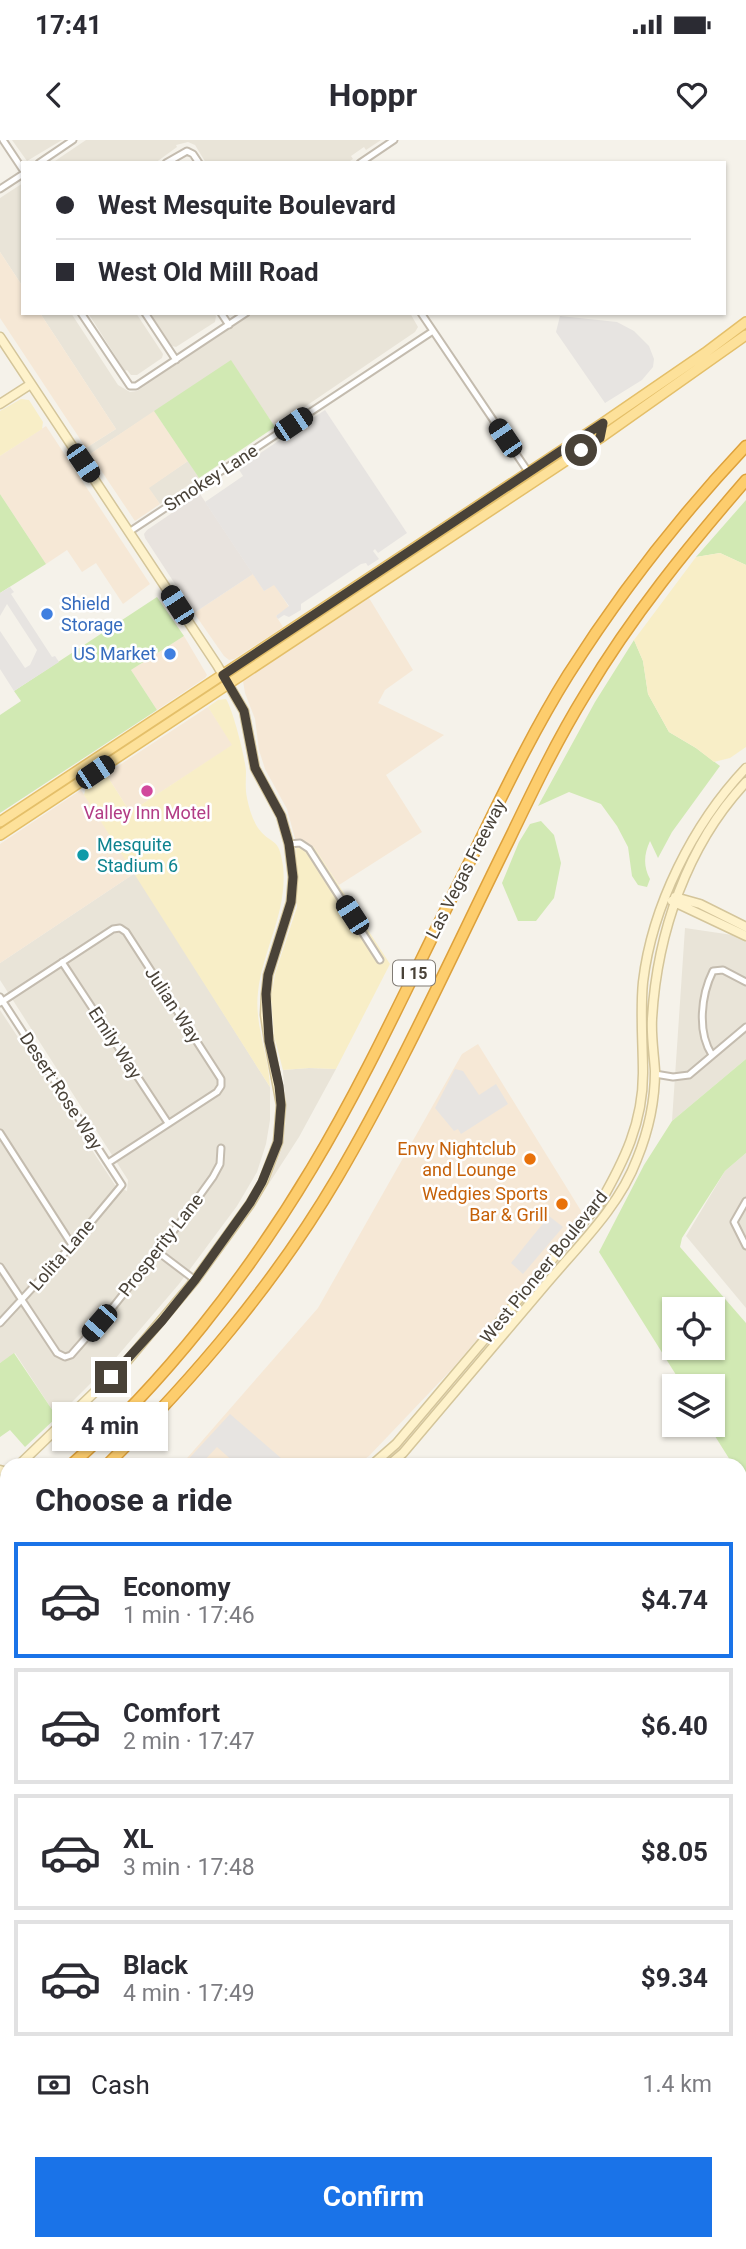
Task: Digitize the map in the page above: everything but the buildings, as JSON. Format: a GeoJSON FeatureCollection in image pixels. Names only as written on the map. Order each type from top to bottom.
{"type":"FeatureCollection","features":[{"type":"Feature","properties":{"kind":"highway","name":"Las Vegas Freeway"},"geometry":{"type":"LineString","coordinates":[[78,1458],[138,1398],[182,1348],[272,1231],[312,1168],[356,1087],[527,748],[567,677],[606,618],[658,548],[746,443]]}},
{"type":"Feature","properties":{"kind":"highway","name":"Las Vegas Freeway"},"geometry":{"type":"LineString","coordinates":[[114,1458],[155,1418],[205,1361],[251,1306],[293,1246],[381,1100],[550,757],[586,692],[677,560],[746,480]]}},
{"type":"Feature","properties":{"kind":"main road"},"geometry":{"type":"LineString","coordinates":[[0,835],[226,679],[531,477],[746,321]]}},
{"type":"Feature","properties":{"kind":"main road"},"geometry":{"type":"LineString","coordinates":[[531,477],[600,438],[746,335]]}},
{"type":"Feature","properties":{"kind":"main road"},"geometry":{"type":"LineString","coordinates":[[0,337],[226,679],[244,711],[255,768],[281,816],[289,844],[293,877],[291,902],[268,975],[266,994],[269,1041],[281,1105],[278,1142],[262,1182],[195,1280],[128,1360],[26,1458]]}},
{"type":"Feature","properties":{"kind":"main road"},"geometry":{"type":"LineString","coordinates":[[0,404],[31,384]]}},
{"type":"Feature","properties":{"kind":"main road"},"geometry":{"type":"LineString","coordinates":[[600,438],[603,423]]}},
{"type":"Feature","properties":{"kind":"main road"},"geometry":{"type":"LineString","coordinates":[[0,822],[226,679]]}},
{"type":"Feature","properties":{"kind":"main road","name":"West Pioneer Boulevard"},"geometry":{"type":"LineString","coordinates":[[380,1458],[396,1444],[600,1203],[625,1159],[638,1123],[643,1076],[643,982],[653,931],[680,864],[699,828],[746,768]]}},
{"type":"Feature","properties":{"kind":"main road","name":"West Pioneer Boulevard"},"geometry":{"type":"LineString","coordinates":[[397,1458],[608,1211],[637,1161],[649,1122],[655,1074],[652,1022],[655,986],[664,938],[688,869],[706,835],[746,782]]}},
{"type":"Feature","properties":{"kind":"main road"},"geometry":{"type":"LineString","coordinates":[[667,897],[700,904],[746,927]]}},
{"type":"Feature","properties":{"kind":"main road"},"geometry":{"type":"LineString","coordinates":[[677,900],[746,936]]}},
{"type":"Feature","properties":{"kind":"street"},"geometry":{"type":"LineString","coordinates":[[3,140],[21,169]]}},
{"type":"Feature","properties":{"kind":"street"},"geometry":{"type":"LineString","coordinates":[[42,161],[73,140]]}},
{"type":"Feature","properties":{"kind":"street"},"geometry":{"type":"LineString","coordinates":[[363,161],[394,140]]}},
{"type":"Feature","properties":{"kind":"street"},"geometry":{"type":"LineString","coordinates":[[170,161],[187,151],[197,161]]}},
{"type":"Feature","properties":{"kind":"street"},"geometry":{"type":"LineString","coordinates":[[0,189],[21,173]]}},
{"type":"Feature","properties":{"kind":"street"},"geometry":{"type":"LineString","coordinates":[[83,315],[130,386],[136,386],[243,315]]}},
{"type":"Feature","properties":{"kind":"street"},"geometry":{"type":"LineString","coordinates":[[146,315],[176,360]]}},
{"type":"Feature","properties":{"kind":"street"},"geometry":{"type":"LineString","coordinates":[[222,315],[229,325]]}},
{"type":"Feature","properties":{"kind":"street"},"geometry":{"type":"LineString","coordinates":[[422,315],[531,477]]}},
{"type":"Feature","properties":{"kind":"street","name":"Smokey Lane"},"geometry":{"type":"LineString","coordinates":[[129,532],[433,331]]}},
{"type":"Feature","properties":{"kind":"street"},"geometry":{"type":"LineString","coordinates":[[289,844],[300,843],[309,849],[380,960]]}},
{"type":"Feature","properties":{"kind":"street","name":"Julian Way"},"geometry":{"type":"LineString","coordinates":[[62,962],[113,929],[120,928],[126,932],[221,1079],[217,1092],[168,1123]]}},
{"type":"Feature","properties":{"kind":"street"},"geometry":{"type":"LineString","coordinates":[[1,1000],[62,962]]}},
{"type":"Feature","properties":{"kind":"street","name":"Emily Way"},"geometry":{"type":"LineString","coordinates":[[62,962],[168,1123]]}},
{"type":"Feature","properties":{"kind":"street"},"geometry":{"type":"LineString","coordinates":[[712,1055],[703,1035],[704,1006],[713,971],[723,970],[746,982]]}},
{"type":"Feature","properties":{"kind":"street","name":"Desert Rose Way"},"geometry":{"type":"LineString","coordinates":[[1,1000],[122,1185]]}},
{"type":"Feature","properties":{"kind":"street"},"geometry":{"type":"LineString","coordinates":[[655,1074],[674,1077],[689,1075],[746,1027]]}},
{"type":"Feature","properties":{"kind":"street"},"geometry":{"type":"LineString","coordinates":[[108,1163],[168,1123]]}},
{"type":"Feature","properties":{"kind":"street"},"geometry":{"type":"LineString","coordinates":[[0,1133],[72,1245]]}},
{"type":"Feature","properties":{"kind":"street","name":"Prosperity Lane"},"geometry":{"type":"LineString","coordinates":[[22,1300],[57,1353],[65,1357],[71,1355],[158,1252],[213,1177],[220,1164],[221,1148]]}},
{"type":"Feature","properties":{"kind":"street","name":"Lolita Lane"},"geometry":{"type":"LineString","coordinates":[[0,1323],[72,1245],[122,1185]]}},
{"type":"Feature","properties":{"kind":"street"},"geometry":{"type":"LineString","coordinates":[[746,1201],[734,1222],[746,1246]]}},
{"type":"Feature","properties":{"kind":"street"},"geometry":{"type":"LineString","coordinates":[[158,1252],[195,1280]]}},
{"type":"Feature","properties":{"kind":"street"},"geometry":{"type":"LineString","coordinates":[[0,1266],[22,1300]]}},
{"type":"Feature","properties":{"kind":"shaded area"},"geometry":{"type":"Polygon","coordinates":[[[12,140],[62,140],[27,161],[12,140]]]}},
{"type":"Feature","properties":{"kind":"shaded area"},"geometry":{"type":"Polygon","coordinates":[[[86,140],[381,140],[366,150],[364,147],[351,156],[353,159],[350,161],[205,161],[195,145],[188,142],[176,145],[177,147],[158,161],[55,161],[86,140]]]}},
{"type":"Feature","properties":{"kind":"shaded area"},"geometry":{"type":"Polygon","coordinates":[[[21,184],[21,284],[0,252],[0,198],[21,184]]]}},
{"type":"Feature","properties":{"kind":"shaded area"},"geometry":{"type":"Polygon","coordinates":[[[0,252],[21,284],[21,315],[41,315],[116,429],[86,448],[0,318],[0,252]]]}},
{"type":"Feature","properties":{"kind":"shaded area"},"geometry":{"type":"Polygon","coordinates":[[[41,315],[72,315],[118,385],[130,392],[137,391],[247,315],[411,315],[418,327],[415,332],[275,427],[231,361],[90,454],[86,448],[116,429],[41,315]]]}},
{"type":"Feature","properties":{"kind":"shaded area"},"geometry":{"type":"Polygon","coordinates":[[[89,315],[137,315],[163,354],[162,358],[137,375],[125,371],[89,315]]]}},
{"type":"Feature","properties":{"kind":"shaded area"},"geometry":{"type":"Polygon","coordinates":[[[151,315],[215,315],[215,322],[176,347],[172,346],[151,315]]]}},
{"type":"Feature","properties":{"kind":"shaded area"},"geometry":{"type":"Polygon","coordinates":[[[560,316],[617,322],[634,331],[649,346],[654,359],[653,367],[642,380],[605,403],[556,332],[560,316]]]}},
{"type":"Feature","properties":{"kind":"shaded area"},"geometry":{"type":"Polygon","coordinates":[[[325,410],[407,533],[378,553],[375,549],[373,551],[379,559],[368,566],[366,563],[361,564],[301,604],[301,610],[289,617],[284,615],[278,619],[276,616],[289,606],[274,585],[264,591],[205,502],[243,476],[238,468],[325,410]]]}},
{"type":"Feature","properties":{"kind":"shaded area"},"geometry":{"type":"Polygon","coordinates":[[[154,411],[188,461],[149,488],[160,504],[135,521],[90,454],[154,411]]]}},
{"type":"Feature","properties":{"kind":"shaded area"},"geometry":{"type":"Polygon","coordinates":[[[46,426],[150,584],[123,604],[96,563],[82,572],[67,550],[46,564],[0,494],[0,456],[46,426]]]}},
{"type":"Feature","properties":{"kind":"shaded area"},"geometry":{"type":"Polygon","coordinates":[[[188,461],[199,478],[160,504],[148,488],[188,461]]]}},
{"type":"Feature","properties":{"kind":"shaded area"},"geometry":{"type":"Polygon","coordinates":[[[200,494],[253,574],[194,613],[144,534],[200,494]]]}},
{"type":"Feature","properties":{"kind":"shaded area"},"geometry":{"type":"Polygon","coordinates":[[[253,574],[264,591],[274,584],[289,607],[276,616],[283,627],[229,660],[194,613],[253,574]]]}},
{"type":"Feature","properties":{"kind":"shaded area"},"geometry":{"type":"Polygon","coordinates":[[[10,587],[14,592],[11,594],[52,657],[55,656],[59,662],[14,691],[0,669],[0,631],[25,668],[30,665],[37,650],[7,604],[0,616],[0,593],[10,587]]]}},
{"type":"Feature","properties":{"kind":"shaded area"},"geometry":{"type":"Polygon","coordinates":[[[369,598],[413,670],[385,690],[378,703],[444,735],[386,775],[422,832],[339,885],[314,847],[309,851],[296,842],[287,809],[265,769],[259,750],[255,719],[243,681],[369,598]]]}},
{"type":"Feature","properties":{"kind":"shaded area"},"geometry":{"type":"Polygon","coordinates":[[[184,636],[207,675],[157,710],[131,670],[184,636]]]}},
{"type":"Feature","properties":{"kind":"shaded area"},"geometry":{"type":"Polygon","coordinates":[[[208,707],[233,745],[130,812],[106,774],[208,707]]]}},
{"type":"Feature","properties":{"kind":"shaded area"},"geometry":{"type":"Polygon","coordinates":[[[81,790],[135,873],[0,963],[0,844],[81,790]]]}},
{"type":"Feature","properties":{"kind":"shaded area"},"geometry":{"type":"Polygon","coordinates":[[[135,873],[270,1087],[270,1120],[257,1172],[237,1206],[179,1284],[114,1360],[57,1417],[15,1353],[0,1363],[0,1010],[115,1185],[127,1191],[128,1180],[0,980],[0,963],[135,873]]]}},
{"type":"Feature","properties":{"kind":"shaded area"},"geometry":{"type":"Polygon","coordinates":[[[685,928],[746,937],[746,1059],[672,1121],[685,928]]]}},
{"type":"Feature","properties":{"kind":"shaded area"},"geometry":{"type":"Polygon","coordinates":[[[478,1044],[583,1214],[452,1369],[366,1458],[187,1458],[318,1308],[462,1054],[478,1044]]]}},
{"type":"Feature","properties":{"kind":"shaded area"},"geometry":{"type":"Polygon","coordinates":[[[336,1069],[299,1137],[268,1185],[282,1148],[286,1119],[283,1070],[336,1069]]]}},
{"type":"Feature","properties":{"kind":"shaded area"},"geometry":{"type":"Polygon","coordinates":[[[455,1069],[463,1071],[479,1095],[496,1084],[508,1104],[461,1134],[458,1129],[454,1131],[435,1108],[455,1069]]]}},
{"type":"Feature","properties":{"kind":"shaded area"},"geometry":{"type":"Polygon","coordinates":[[[746,1153],[746,1308],[686,1236],[725,1171],[746,1153]]]}},
{"type":"Feature","properties":{"kind":"shaded area"},"geometry":{"type":"Polygon","coordinates":[[[549,1216],[563,1227],[523,1274],[511,1263],[549,1216]]]}},
{"type":"Feature","properties":{"kind":"shaded area"},"geometry":{"type":"Polygon","coordinates":[[[230,1414],[281,1458],[229,1458],[217,1447],[207,1458],[189,1458],[230,1414]]]}},
{"type":"Feature","properties":{"kind":"green space"},"geometry":{"type":"Polygon","coordinates":[[[231,360],[275,427],[199,478],[154,411],[231,360]]]}},
{"type":"Feature","properties":{"kind":"green space"},"geometry":{"type":"Polygon","coordinates":[[[0,494],[46,564],[0,593],[0,494]]]}},
{"type":"Feature","properties":{"kind":"green space"},"geometry":{"type":"Polygon","coordinates":[[[746,500],[746,565],[720,553],[696,557],[746,500]]]}},
{"type":"Feature","properties":{"kind":"green space"},"geometry":{"type":"Polygon","coordinates":[[[157,597],[184,636],[131,670],[157,710],[0,813],[0,715],[21,701],[14,691],[157,597]]]}},
{"type":"Feature","properties":{"kind":"green space"},"geometry":{"type":"Polygon","coordinates":[[[634,640],[643,661],[648,694],[669,732],[720,766],[672,832],[658,858],[650,841],[645,860],[650,879],[647,887],[638,885],[632,876],[628,847],[601,804],[569,792],[538,806],[595,702],[634,640]]]}},
{"type":"Feature","properties":{"kind":"green space"},"geometry":{"type":"Polygon","coordinates":[[[541,821],[554,835],[561,863],[554,898],[536,921],[518,921],[502,883],[519,842],[530,824],[541,821]]]}},
{"type":"Feature","properties":{"kind":"green space"},"geometry":{"type":"Polygon","coordinates":[[[746,1059],[746,1153],[725,1171],[682,1238],[680,1247],[723,1297],[662,1297],[662,1352],[599,1252],[644,1165],[672,1121],[746,1059]]]}},
{"type":"Feature","properties":{"kind":"green space"},"geometry":{"type":"Polygon","coordinates":[[[725,1299],[746,1323],[746,1458],[729,1458],[716,1437],[725,1437],[725,1374],[675,1374],[667,1360],[725,1360],[725,1299]]]}},
{"type":"Feature","properties":{"kind":"green space"},"geometry":{"type":"Polygon","coordinates":[[[14,1353],[57,1417],[25,1447],[10,1430],[0,1437],[0,1363],[14,1353]]]}},
{"type":"Feature","properties":{"kind":"sand"},"geometry":{"type":"Polygon","coordinates":[[[21,399],[29,400],[43,422],[42,429],[0,456],[0,411],[21,399]]]}},
{"type":"Feature","properties":{"kind":"sand"},"geometry":{"type":"Polygon","coordinates":[[[720,553],[746,565],[746,747],[730,758],[714,762],[669,732],[648,694],[643,661],[634,640],[696,557],[720,553]]]}},
{"type":"Feature","properties":{"kind":"sand"},"geometry":{"type":"Polygon","coordinates":[[[226,699],[243,755],[246,794],[251,813],[258,828],[277,845],[283,866],[282,899],[261,976],[257,1004],[270,1087],[84,795],[86,787],[106,774],[130,812],[232,745],[208,707],[218,700],[226,699]]]}},
{"type":"Feature","properties":{"kind":"sand"},"geometry":{"type":"Polygon","coordinates":[[[296,842],[309,851],[314,847],[390,964],[336,1069],[283,1070],[274,1036],[271,999],[275,974],[297,907],[296,842]]]}},
{"type":"Feature","properties":{"kind":"place","name":"Shield Storage"},"geometry":{"type":"Point","coordinates":[47,614]}},
{"type":"Feature","properties":{"kind":"place","name":"US Market"},"geometry":{"type":"Point","coordinates":[170,654]}},
{"type":"Feature","properties":{"kind":"place","name":"Valley Inn Motel"},"geometry":{"type":"Point","coordinates":[147,791]}},
{"type":"Feature","properties":{"kind":"place","name":"Mesquite Stadium 6"},"geometry":{"type":"Point","coordinates":[83,855]}},
{"type":"Feature","properties":{"kind":"place","name":"Envy Nightclub and Lounge"},"geometry":{"type":"Point","coordinates":[530,1159]}},
{"type":"Feature","properties":{"kind":"place","name":"Wedgies Sports Bar & Grill"},"geometry":{"type":"Point","coordinates":[562,1204]}},
{"type":"Feature","properties":{"kind":"route"},"geometry":{"type":"LineString","coordinates":[[111,1377],[195,1280],[250,1203],[272,1161],[278,1142],[281,1105],[265,1015],[266,994],[268,975],[291,902],[293,877],[289,844],[281,816],[255,768],[244,711],[223,675],[603,423],[600,438],[581,450]]}}]}
